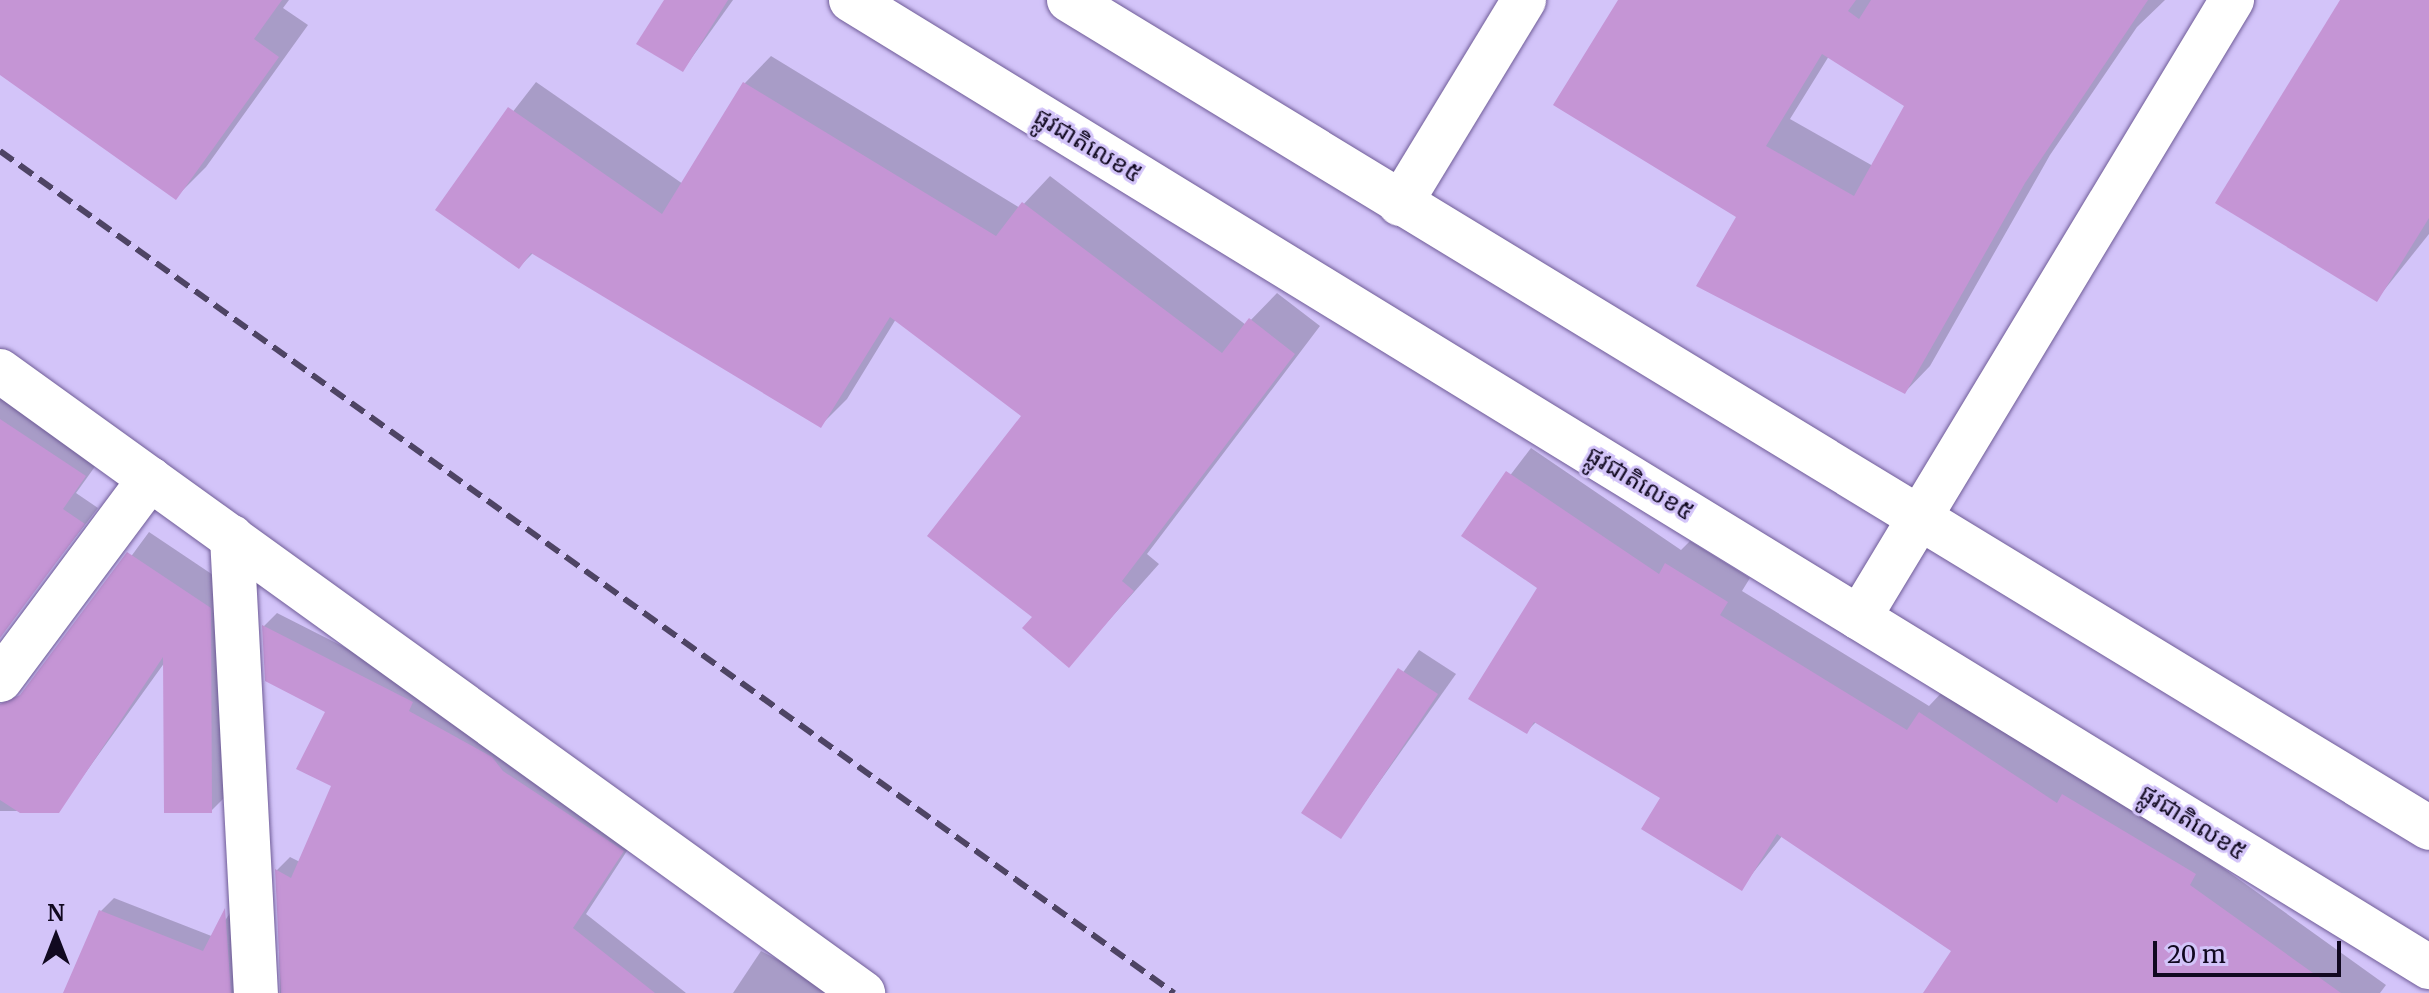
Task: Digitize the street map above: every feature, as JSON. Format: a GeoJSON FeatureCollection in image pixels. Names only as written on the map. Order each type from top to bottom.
{"type":"FeatureCollection","features":[{"type":"Feature","properties":{"kind":"main road","name":"ផ្លូវជាតិលេខ៥"},"geometry":{"type":"LineString","coordinates":[[851,0],[2429,967]]}},
{"type":"Feature","properties":{"kind":"main road"},"geometry":{"type":"LineString","coordinates":[[1069,0],[1918,521],[2429,828]]}},
{"type":"Feature","properties":{"kind":"main road"},"geometry":{"type":"LineString","coordinates":[[1400,204],[1524,0]]}},
{"type":"Feature","properties":{"kind":"main road"},"geometry":{"type":"LineString","coordinates":[[1859,618],[2232,0]]}},
{"type":"Feature","properties":{"kind":"main road"},"geometry":{"type":"LineString","coordinates":[[0,371],[863,993]]}},
{"type":"Feature","properties":{"kind":"main road"},"geometry":{"type":"LineString","coordinates":[[0,680],[150,479]]}},
{"type":"Feature","properties":{"kind":"main road"},"geometry":{"type":"LineString","coordinates":[[232,537],[256,993]]}},
{"type":"Feature","properties":{"kind":"building"},"geometry":{"type":"Polygon","coordinates":[[[0,0],[282,0],[254,39],[279,57],[176,200],[0,75],[0,0]]]}},
{"type":"Feature","properties":{"kind":"building"},"geometry":{"type":"Polygon","coordinates":[[[664,0],[728,0],[683,72],[636,44],[664,0]]]}},
{"type":"Feature","properties":{"kind":"building"},"geometry":{"type":"Polygon","coordinates":[[[1618,0],[1856,0],[1848,11],[1859,19],[1871,0],[2148,0],[2025,183],[1905,394],[1696,286],[1736,217],[1553,105],[1618,0]],[[1822,54],[1766,146],[1854,196],[1904,106],[1822,54]]]}},
{"type":"Feature","properties":{"kind":"building"},"geometry":{"type":"Polygon","coordinates":[[[2340,0],[2429,0],[2429,218],[2377,302],[2215,203],[2340,0]]]}},
{"type":"Feature","properties":{"kind":"building"},"geometry":{"type":"Polygon","coordinates":[[[743,82],[996,236],[1022,202],[1222,353],[1249,318],[1295,354],[1122,581],[1134,591],[1069,668],[1022,628],[1032,617],[927,536],[1021,416],[890,317],[821,428],[531,253],[519,269],[435,210],[508,107],[662,214],[743,82]]]}},
{"type":"Feature","properties":{"kind":"building"},"geometry":{"type":"Polygon","coordinates":[[[0,419],[86,476],[63,509],[85,524],[0,638],[0,419]]]}},
{"type":"Feature","properties":{"kind":"building"},"geometry":{"type":"Polygon","coordinates":[[[1506,471],[1659,574],[1665,563],[1728,602],[1720,615],[1907,730],[1919,712],[2057,803],[2062,794],[2196,874],[2190,885],[2341,993],[1923,993],[1951,951],[1777,834],[1742,891],[1641,829],[1660,798],[1534,722],[1527,734],[1468,699],[1537,588],[1461,536],[1506,471]]]}},
{"type":"Feature","properties":{"kind":"building"},"geometry":{"type":"Polygon","coordinates":[[[127,552],[211,608],[212,813],[164,813],[163,657],[59,813],[20,813],[0,800],[0,704],[20,695],[127,552]]]}},
{"type":"Feature","properties":{"kind":"building"},"geometry":{"type":"Polygon","coordinates":[[[262,625],[413,702],[409,711],[492,757],[503,771],[624,851],[573,928],[655,993],[281,993],[275,869],[291,878],[331,786],[296,769],[325,712],[265,681],[262,625]]]}},
{"type":"Feature","properties":{"kind":"building"},"geometry":{"type":"Polygon","coordinates":[[[1398,668],[1438,694],[1341,839],[1301,813],[1398,668]]]}},
{"type":"Feature","properties":{"kind":"building"},"geometry":{"type":"Polygon","coordinates":[[[225,908],[231,993],[63,993],[99,910],[203,951],[225,908]]]}},
{"type":"Feature","properties":{"kind":"railway"},"geometry":{"type":"LineString","coordinates":[[0,151],[1174,993]]}}]}
